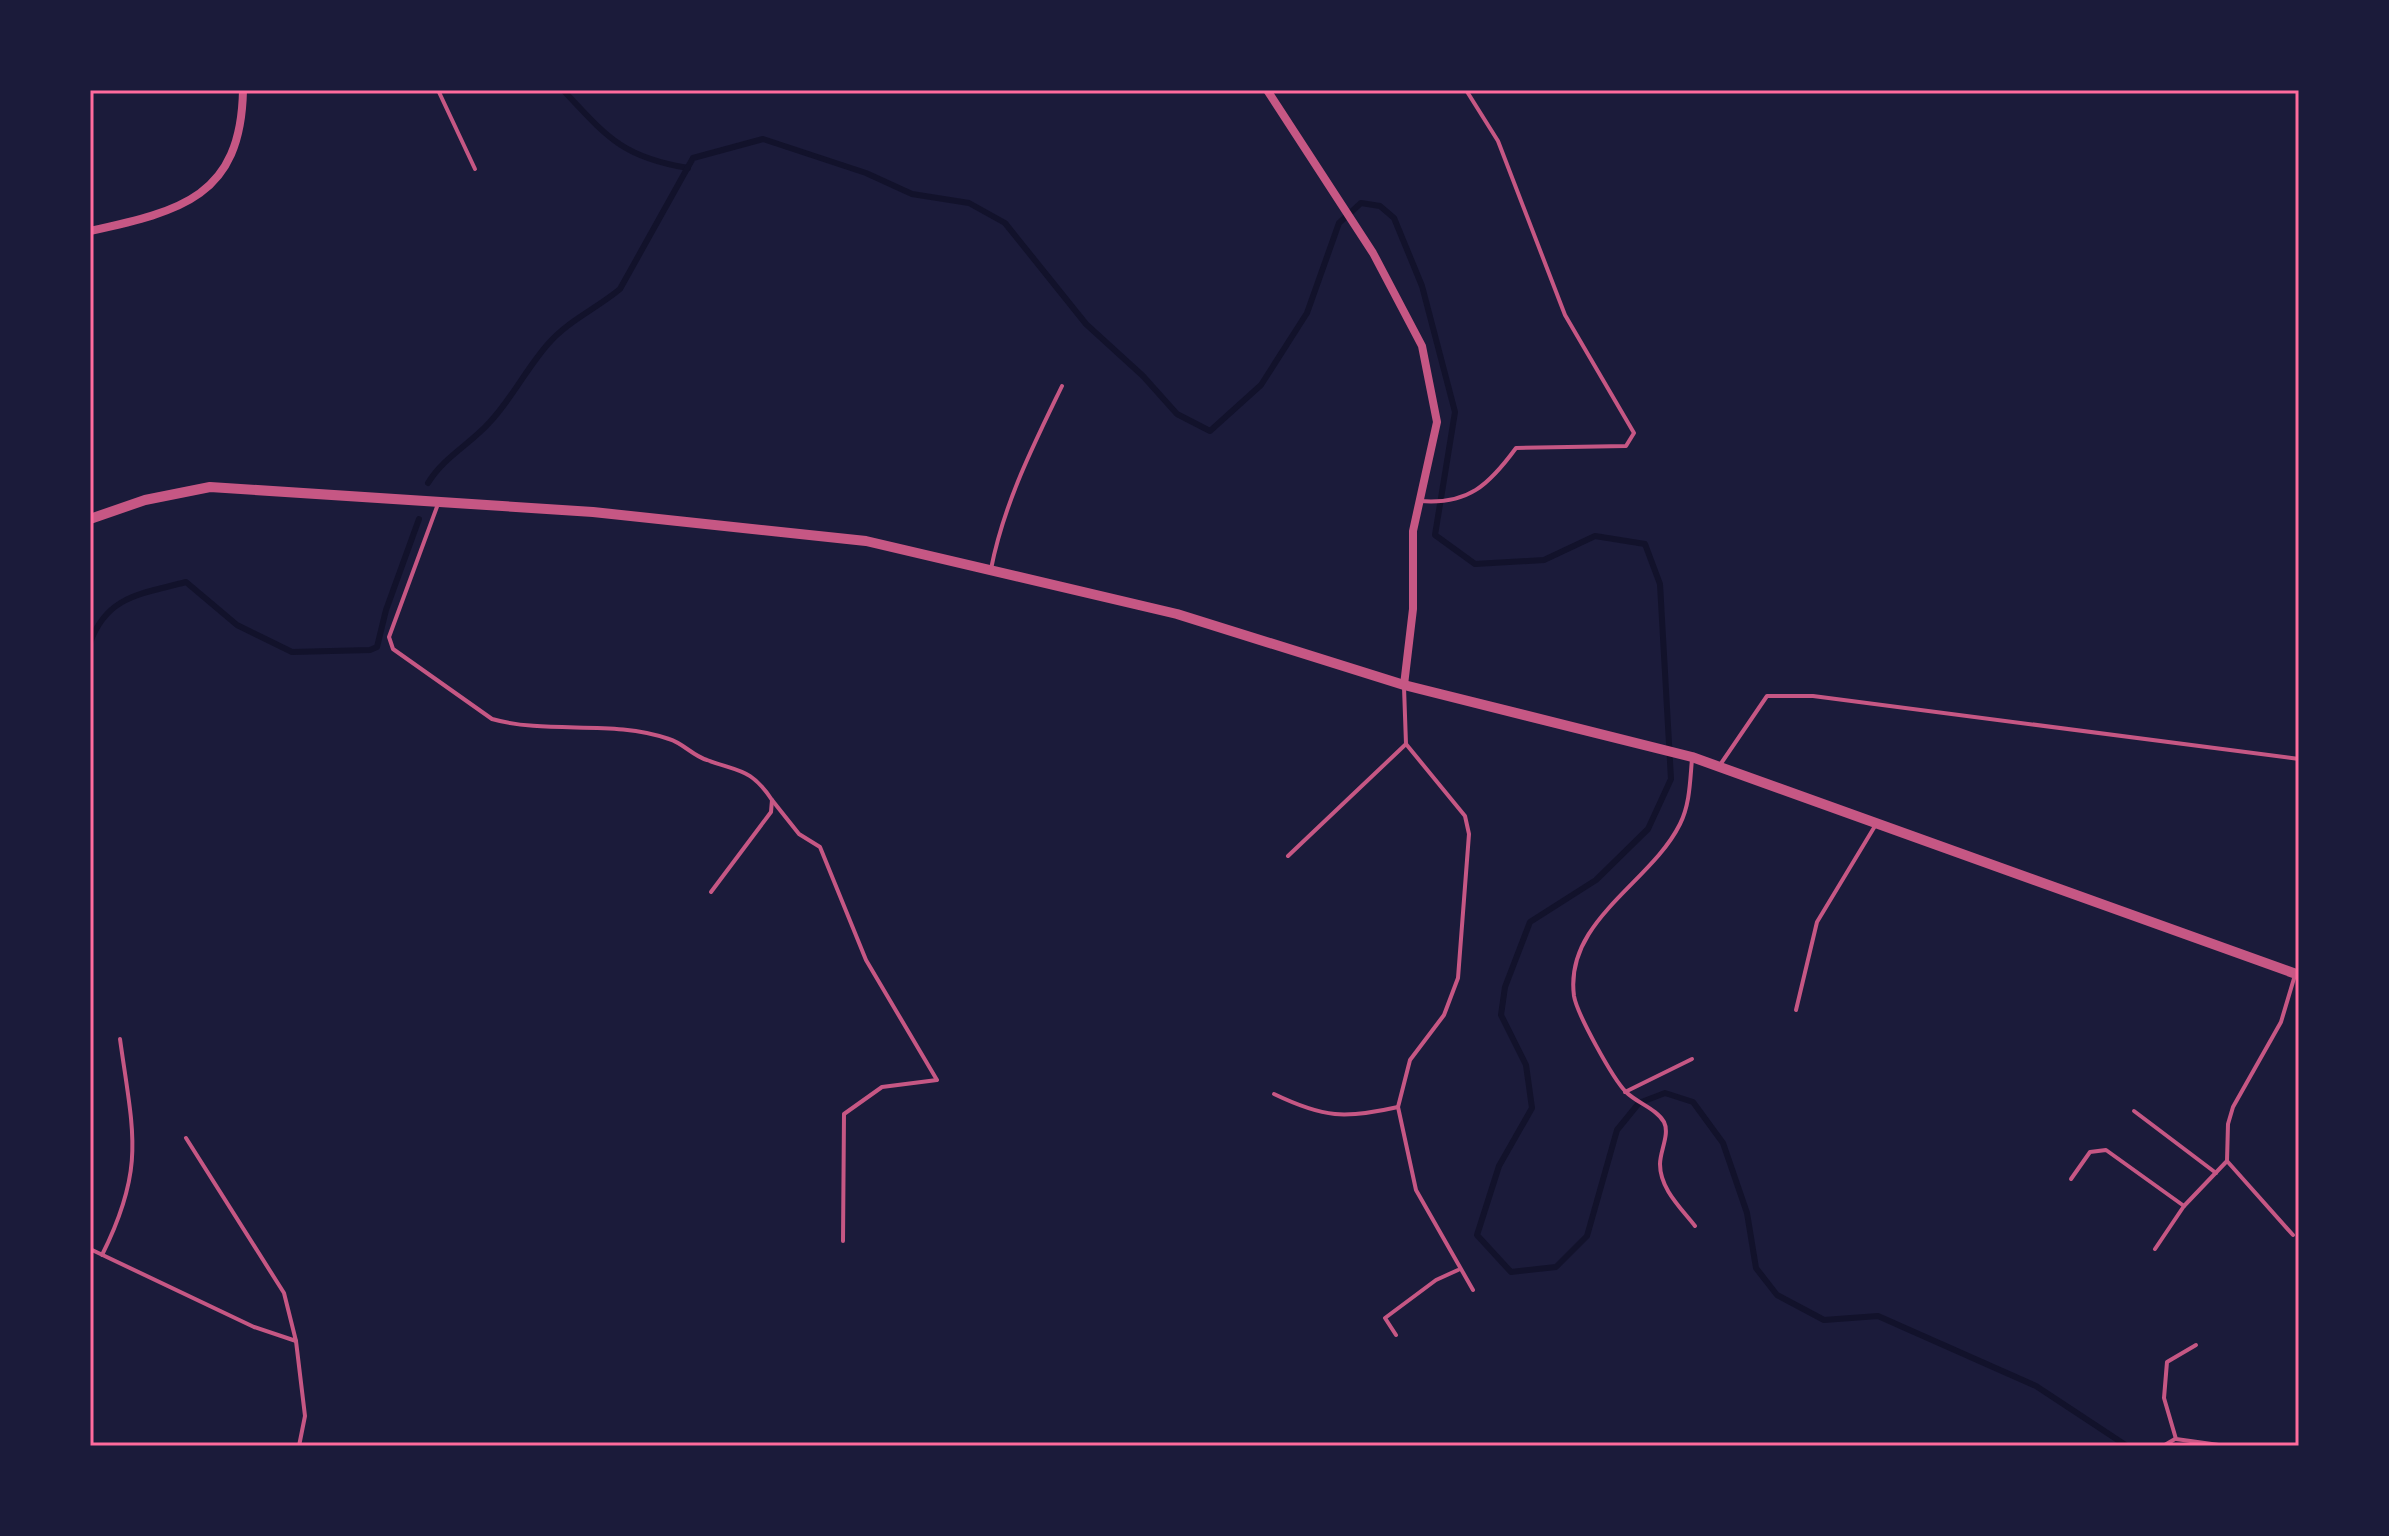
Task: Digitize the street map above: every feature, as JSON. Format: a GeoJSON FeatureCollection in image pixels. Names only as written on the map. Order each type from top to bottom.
{"type":"FeatureCollection","features":[{"type":"Feature","properties":{"kind":"street"},"geometry":{"type":"LineString","coordinates":[[90,231],[134,221],[189,201],[214,184],[242,125],[243,90]]}},
{"type":"Feature","properties":{"kind":"street"},"geometry":{"type":"LineString","coordinates":[[1267,90],[1373,253],[1422,346],[1437,422],[1413,531],[1413,609],[1404,685]]}},
{"type":"Feature","properties":{"kind":"street"},"geometry":{"type":"LineString","coordinates":[[90,519],[145,500],[210,487],[593,512],[866,541],[1177,614],[1404,685],[1692,757],[2297,975]]}},
{"type":"Feature","properties":{"kind":"lane"},"geometry":{"type":"LineString","coordinates":[[438,90],[475,169]]}},
{"type":"Feature","properties":{"kind":"lane"},"geometry":{"type":"LineString","coordinates":[[1420,501],[1449,503],[1491,481],[1516,448],[1626,446],[1634,433],[1565,315],[1498,141],[1466,90]]}},
{"type":"Feature","properties":{"kind":"lane"},"geometry":{"type":"LineString","coordinates":[[990,571],[999,526],[1016,481],[1062,386]]}},
{"type":"Feature","properties":{"kind":"lane"},"geometry":{"type":"LineString","coordinates":[[438,502],[389,637],[393,649],[492,719],[511,724],[628,731],[670,739],[706,760],[747,772],[799,834],[820,847],[866,960],[937,1080],[882,1087],[844,1114],[843,1241]]}},
{"type":"Feature","properties":{"kind":"lane"},"geometry":{"type":"LineString","coordinates":[[1404,685],[1406,744],[1465,816],[1469,834],[1458,978],[1444,1015],[1410,1060],[1398,1107],[1416,1190],[1458,1270],[1473,1290]]}},
{"type":"Feature","properties":{"kind":"lane"},"geometry":{"type":"LineString","coordinates":[[1719,767],[1767,696],[1813,696],[2299,759]]}},
{"type":"Feature","properties":{"kind":"lane"},"geometry":{"type":"LineString","coordinates":[[1288,856],[1406,744]]}},
{"type":"Feature","properties":{"kind":"lane"},"geometry":{"type":"LineString","coordinates":[[1692,757],[1688,802],[1679,826],[1646,872],[1604,913],[1585,941],[1577,969],[1574,997],[1597,1047],[1625,1092],[1663,1119],[1666,1128],[1660,1165],[1667,1190],[1695,1226]]}},
{"type":"Feature","properties":{"kind":"lane"},"geometry":{"type":"LineString","coordinates":[[711,892],[771,812],[772,800]]}},
{"type":"Feature","properties":{"kind":"lane"},"geometry":{"type":"LineString","coordinates":[[1796,1010],[1817,922],[1877,824]]}},
{"type":"Feature","properties":{"kind":"lane"},"geometry":{"type":"LineString","coordinates":[[2155,1249],[2184,1206],[2227,1161],[2228,1124],[2233,1107],[2281,1022],[2297,975]]}},
{"type":"Feature","properties":{"kind":"lane"},"geometry":{"type":"LineString","coordinates":[[102,1255],[123,1213],[132,1178],[134,1138],[120,1039]]}},
{"type":"Feature","properties":{"kind":"lane"},"geometry":{"type":"LineString","coordinates":[[1625,1092],[1692,1059]]}},
{"type":"Feature","properties":{"kind":"lane"},"geometry":{"type":"LineString","coordinates":[[1274,1094],[1308,1110],[1335,1116],[1357,1116],[1398,1107]]}},
{"type":"Feature","properties":{"kind":"lane"},"geometry":{"type":"LineString","coordinates":[[2134,1111],[2216,1173]]}},
{"type":"Feature","properties":{"kind":"lane"},"geometry":{"type":"LineString","coordinates":[[186,1138],[284,1293],[296,1341],[305,1416],[299,1446]]}},
{"type":"Feature","properties":{"kind":"lane"},"geometry":{"type":"LineString","coordinates":[[2071,1179],[2090,1152],[2106,1150],[2184,1206]]}},
{"type":"Feature","properties":{"kind":"lane"},"geometry":{"type":"LineString","coordinates":[[2227,1161],[2293,1235]]}},
{"type":"Feature","properties":{"kind":"lane"},"geometry":{"type":"LineString","coordinates":[[90,1249],[254,1327],[296,1341]]}},
{"type":"Feature","properties":{"kind":"lane"},"geometry":{"type":"LineString","coordinates":[[1396,1335],[1385,1318],[1436,1280],[1458,1270]]}},
{"type":"Feature","properties":{"kind":"lane"},"geometry":{"type":"LineString","coordinates":[[2176,1439],[2164,1398],[2167,1362],[2196,1345]]}},
{"type":"Feature","properties":{"kind":"lane"},"geometry":{"type":"LineString","coordinates":[[2163,1446],[2176,1439],[2226,1446]]}},
{"type":"Feature","properties":{"kind":"waterway"},"geometry":{"type":"LineString","coordinates":[[563,90],[604,132],[631,151],[688,168]]}},
{"type":"Feature","properties":{"kind":"waterway"},"geometry":{"type":"LineString","coordinates":[[428,483],[441,466],[497,414],[556,336],[620,289],[693,158],[763,139],[866,173],[912,194],[969,203],[1005,223],[1086,324],[1143,376],[1177,414],[1210,431],[1261,385],[1307,313],[1339,223],[1361,203],[1380,206],[1394,218],[1422,286],[1455,412],[1435,535],[1475,564],[1544,560],[1595,536],[1645,544],[1660,584],[1671,779],[1648,829],[1596,880],[1530,922],[1505,987],[1501,1015],[1526,1065],[1532,1108],[1499,1166],[1477,1235],[1511,1272],[1556,1267],[1587,1236],[1617,1130],[1639,1103],[1665,1093],[1693,1102],[1723,1143],[1747,1213],[1756,1268],[1777,1295],[1824,1320],[1878,1316],[2036,1386],[2127,1446]]}},
{"type":"Feature","properties":{"kind":"waterway"},"geometry":{"type":"LineString","coordinates":[[90,643],[97,627],[116,606],[141,594],[186,582],[237,625],[292,652],[370,650],[377,647],[386,610],[419,519]]}}]}
